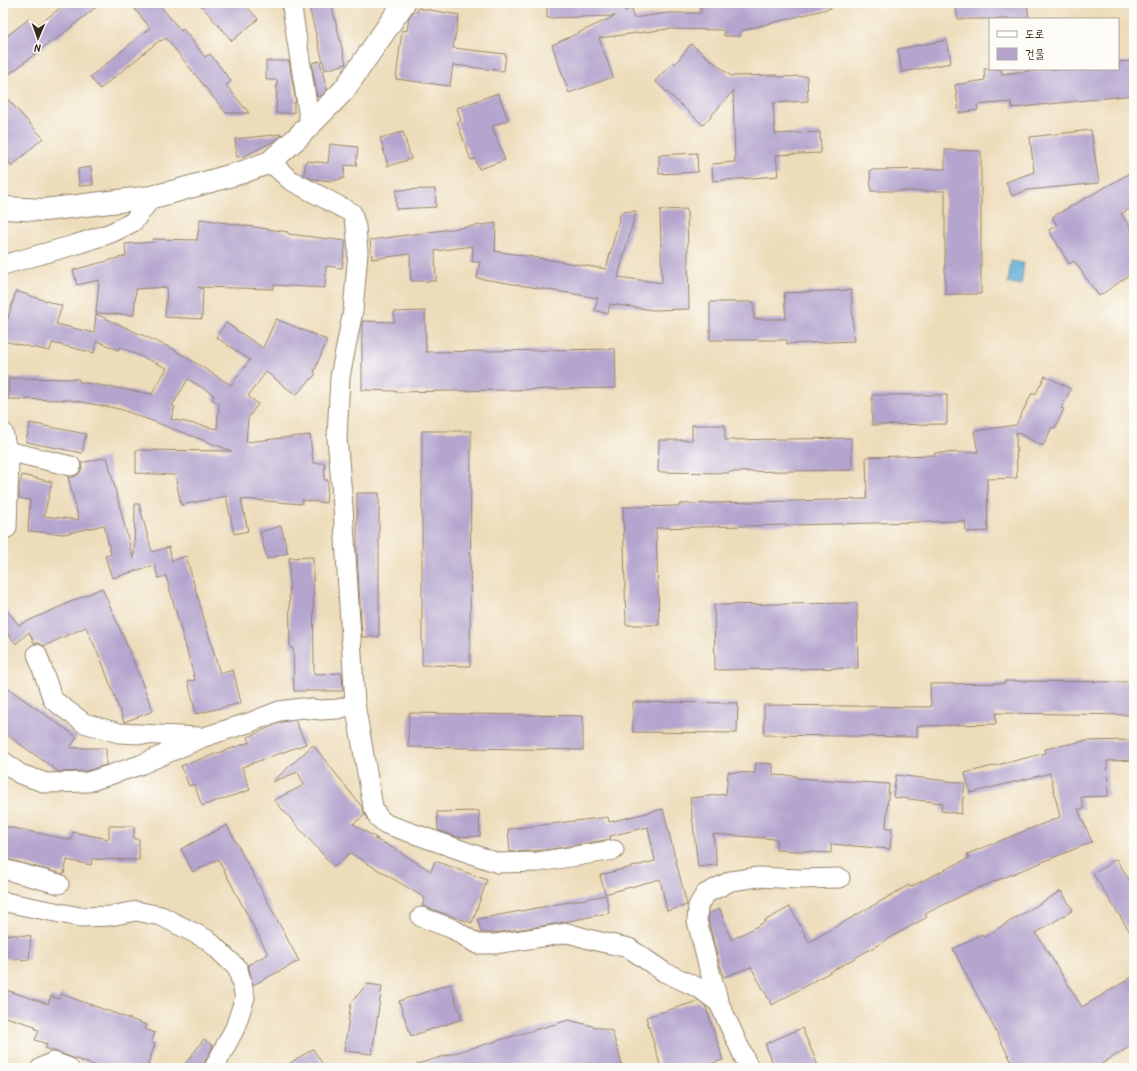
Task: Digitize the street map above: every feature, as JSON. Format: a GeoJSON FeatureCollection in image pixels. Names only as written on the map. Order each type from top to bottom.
{"type":"FeatureCollection","features":[{"type":"Feature","properties":{"kind":"street"},"geometry":{"type":"LineString","coordinates":[[292,3],[310,124]]}},
{"type":"Feature","properties":{"kind":"street"},"geometry":{"type":"LineString","coordinates":[[3,208],[44,210],[152,197],[236,174],[270,162],[297,138],[344,90],[404,3]]}},
{"type":"Feature","properties":{"kind":"street"},"geometry":{"type":"LineString","coordinates":[[270,162],[290,180],[352,213],[356,227],[358,252],[353,311],[340,377],[337,438],[343,506],[355,704],[373,807],[378,817],[386,824],[498,863],[538,862],[614,850]]}},
{"type":"Feature","properties":{"kind":"street"},"geometry":{"type":"LineString","coordinates":[[3,265],[111,233],[133,222],[152,197]]}},
{"type":"Feature","properties":{"kind":"street"},"geometry":{"type":"LineString","coordinates":[[3,432],[9,460],[7,528]]}},
{"type":"Feature","properties":{"kind":"street"},"geometry":{"type":"LineString","coordinates":[[7,452],[71,466]]}},
{"type":"Feature","properties":{"kind":"street"},"geometry":{"type":"LineString","coordinates":[[37,654],[53,700],[84,723],[119,733],[204,737]]}},
{"type":"Feature","properties":{"kind":"street"},"geometry":{"type":"LineString","coordinates":[[3,761],[20,774],[46,783],[88,782],[140,765],[204,737],[252,722],[279,711],[302,708],[321,710],[338,709],[355,704]]}},
{"type":"Feature","properties":{"kind":"street"},"geometry":{"type":"LineString","coordinates":[[3,869],[59,884]]}},
{"type":"Feature","properties":{"kind":"street"},"geometry":{"type":"LineString","coordinates":[[749,1068],[719,1003],[697,921],[698,906],[705,894],[731,881],[758,877],[799,880],[840,878]]}},
{"type":"Feature","properties":{"kind":"street"},"geometry":{"type":"LineString","coordinates":[[5,902],[80,917],[110,916],[136,911],[149,913],[161,916],[208,940],[238,969],[245,996],[236,1028],[214,1068]]}},
{"type":"Feature","properties":{"kind":"street"},"geometry":{"type":"LineString","coordinates":[[421,917],[453,929],[477,944],[495,944],[568,933],[629,948],[664,972],[699,988],[719,1003]]}},
{"type":"Feature","properties":{"kind":"street"},"geometry":{"type":"LineString","coordinates":[[41,1068],[53,1062],[69,1068]]}},
{"type":"Feature","properties":{"kind":"water"},"geometry":{"type":"Polygon","coordinates":[[[1011,261],[1024,263],[1021,285],[1008,283],[1011,261]]]}},
{"type":"Feature","properties":{"kind":"building"},"geometry":{"type":"Polygon","coordinates":[[[66,3],[101,3],[3,79],[3,39],[30,18],[36,27],[66,3]]]}},
{"type":"Feature","properties":{"kind":"building"},"geometry":{"type":"Polygon","coordinates":[[[130,3],[158,3],[181,31],[183,29],[205,57],[210,54],[231,81],[226,85],[249,113],[226,113],[166,38],[161,41],[160,40],[100,89],[90,77],[150,28],[130,3]]]}},
{"type":"Feature","properties":{"kind":"building"},"geometry":{"type":"Polygon","coordinates":[[[199,3],[244,3],[258,19],[232,41],[199,3]]]}},
{"type":"Feature","properties":{"kind":"building"},"geometry":{"type":"Polygon","coordinates":[[[324,3],[331,3],[346,64],[325,70],[309,7],[324,3]]]}},
{"type":"Feature","properties":{"kind":"building"},"geometry":{"type":"Polygon","coordinates":[[[625,3],[625,11],[632,8],[633,18],[668,13],[701,13],[701,3],[830,3],[831,8],[740,31],[740,36],[724,36],[724,30],[668,29],[599,38],[613,77],[569,93],[552,45],[615,16],[547,18],[547,4],[625,3]]]}},
{"type":"Feature","properties":{"kind":"building"},"geometry":{"type":"Polygon","coordinates":[[[955,3],[1027,3],[1029,18],[989,18],[958,19],[955,3]]]}},
{"type":"Feature","properties":{"kind":"building"},"geometry":{"type":"Polygon","coordinates":[[[418,8],[459,15],[453,48],[506,54],[504,71],[453,65],[450,86],[396,79],[402,30],[407,31],[409,17],[413,12],[417,12],[418,8]]]}},
{"type":"Feature","properties":{"kind":"building"},"geometry":{"type":"Polygon","coordinates":[[[947,40],[951,63],[902,72],[898,49],[947,40]]]}},
{"type":"Feature","properties":{"kind":"building"},"geometry":{"type":"Polygon","coordinates":[[[691,44],[731,76],[807,76],[808,101],[773,103],[775,134],[820,132],[821,153],[776,155],[778,176],[713,181],[712,164],[735,162],[733,91],[703,125],[655,81],[673,62],[675,64],[691,44]]]}},
{"type":"Feature","properties":{"kind":"building"},"geometry":{"type":"Polygon","coordinates":[[[266,61],[289,61],[296,102],[294,103],[294,113],[276,113],[277,80],[266,80],[266,61]]]}},
{"type":"Feature","properties":{"kind":"building"},"geometry":{"type":"Polygon","coordinates":[[[320,61],[327,90],[321,96],[317,97],[312,63],[320,61]]]}},
{"type":"Feature","properties":{"kind":"building"},"geometry":{"type":"Polygon","coordinates":[[[1132,61],[1134,95],[1012,108],[1011,102],[977,105],[978,110],[959,113],[955,85],[985,80],[984,69],[1001,70],[1002,74],[1040,70],[1119,70],[1119,62],[1132,61]]]}},
{"type":"Feature","properties":{"kind":"building"},"geometry":{"type":"Polygon","coordinates":[[[498,93],[508,120],[492,126],[505,160],[479,169],[475,159],[471,160],[457,122],[461,121],[457,108],[498,93]]]}},
{"type":"Feature","properties":{"kind":"building"},"geometry":{"type":"Polygon","coordinates":[[[3,94],[43,138],[12,166],[3,156],[3,94]]]}},
{"type":"Feature","properties":{"kind":"building"},"geometry":{"type":"Polygon","coordinates":[[[1091,130],[1099,183],[1028,190],[1012,196],[1006,182],[1034,172],[1030,137],[1091,130]]]}},
{"type":"Feature","properties":{"kind":"building"},"geometry":{"type":"Polygon","coordinates":[[[403,132],[411,159],[388,166],[380,138],[403,132]]]}},
{"type":"Feature","properties":{"kind":"building"},"geometry":{"type":"Polygon","coordinates":[[[282,134],[274,141],[245,156],[237,157],[235,139],[282,134]]]}},
{"type":"Feature","properties":{"kind":"building"},"geometry":{"type":"Polygon","coordinates":[[[330,144],[358,147],[356,166],[345,165],[344,178],[333,181],[312,179],[304,175],[306,161],[328,163],[330,144]]]}},
{"type":"Feature","properties":{"kind":"building"},"geometry":{"type":"Polygon","coordinates":[[[945,150],[981,151],[981,294],[945,294],[945,191],[871,191],[870,170],[945,169],[945,150]]]}},
{"type":"Feature","properties":{"kind":"building"},"geometry":{"type":"Polygon","coordinates":[[[697,153],[698,172],[659,174],[659,155],[697,153]]]}},
{"type":"Feature","properties":{"kind":"building"},"geometry":{"type":"Polygon","coordinates":[[[91,167],[93,185],[79,186],[78,169],[91,167]]]}},
{"type":"Feature","properties":{"kind":"building"},"geometry":{"type":"Polygon","coordinates":[[[1134,171],[1134,206],[1121,214],[1134,232],[1134,272],[1099,296],[1074,261],[1069,264],[1049,230],[1057,225],[1052,217],[1134,171]]]}},
{"type":"Feature","properties":{"kind":"building"},"geometry":{"type":"Polygon","coordinates":[[[435,189],[436,207],[396,209],[396,190],[435,189]]]}},
{"type":"Feature","properties":{"kind":"building"},"geometry":{"type":"Polygon","coordinates":[[[687,209],[689,309],[653,310],[610,304],[608,314],[595,310],[598,298],[477,278],[480,262],[472,262],[473,246],[435,251],[436,281],[411,281],[410,254],[372,259],[370,240],[496,223],[495,251],[606,269],[621,212],[636,211],[618,277],[662,283],[660,210],[687,209]]]}},
{"type":"Feature","properties":{"kind":"building"},"geometry":{"type":"Polygon","coordinates":[[[200,219],[288,232],[288,234],[346,241],[342,268],[326,266],[325,288],[273,285],[273,289],[198,287],[203,289],[202,319],[165,317],[167,287],[136,289],[134,315],[96,313],[99,280],[77,285],[73,270],[126,256],[125,244],[154,242],[153,239],[197,240],[200,219]]]}},
{"type":"Feature","properties":{"kind":"building"},"geometry":{"type":"Polygon","coordinates":[[[851,290],[854,341],[787,344],[787,340],[710,340],[710,302],[754,302],[754,319],[786,319],[784,293],[851,290]]]}},
{"type":"Feature","properties":{"kind":"building"},"geometry":{"type":"Polygon","coordinates":[[[16,291],[62,306],[56,324],[94,333],[96,314],[173,349],[231,385],[250,360],[216,337],[226,323],[263,348],[276,319],[327,340],[314,372],[316,374],[296,395],[266,372],[248,396],[258,404],[248,418],[246,442],[310,435],[313,463],[325,463],[324,480],[328,480],[326,503],[302,500],[302,504],[241,499],[248,531],[234,534],[226,496],[181,505],[175,475],[136,473],[136,450],[232,451],[120,409],[70,400],[8,399],[9,378],[79,379],[79,382],[152,394],[167,368],[120,347],[118,350],[97,341],[94,353],[52,343],[50,351],[3,341],[3,320],[7,321],[16,291]],[[188,379],[172,406],[175,407],[171,419],[217,429],[219,404],[212,399],[214,395],[188,379]]]}},
{"type":"Feature","properties":{"kind":"building"},"geometry":{"type":"Polygon","coordinates":[[[425,311],[426,352],[615,349],[616,388],[395,392],[362,390],[362,321],[394,322],[394,312],[425,311]]]}},
{"type":"Feature","properties":{"kind":"building"},"geometry":{"type":"Polygon","coordinates":[[[1045,376],[1071,389],[1061,408],[1064,409],[1055,428],[1052,427],[1043,446],[1016,432],[1017,478],[987,479],[988,531],[966,532],[965,521],[656,528],[659,625],[626,625],[623,507],[867,499],[866,457],[978,452],[974,431],[1016,425],[1032,393],[1035,395],[1045,376]]]}},
{"type":"Feature","properties":{"kind":"building"},"geometry":{"type":"Polygon","coordinates":[[[872,395],[947,395],[947,424],[872,425],[872,395]]]}},
{"type":"Feature","properties":{"kind":"building"},"geometry":{"type":"Polygon","coordinates":[[[30,423],[86,434],[82,453],[26,442],[30,423]]]}},
{"type":"Feature","properties":{"kind":"building"},"geometry":{"type":"Polygon","coordinates":[[[692,425],[725,425],[725,440],[851,438],[852,470],[729,473],[658,472],[659,440],[692,440],[692,425]]]}},
{"type":"Feature","properties":{"kind":"building"},"geometry":{"type":"Polygon","coordinates":[[[422,431],[471,431],[470,666],[422,665],[422,431]]]}},
{"type":"Feature","properties":{"kind":"building"},"geometry":{"type":"Polygon","coordinates":[[[107,457],[133,558],[135,504],[139,504],[152,552],[169,547],[172,561],[186,556],[220,674],[233,670],[241,703],[196,714],[188,681],[195,680],[166,576],[158,578],[155,565],[112,578],[105,556],[111,554],[104,525],[64,534],[28,531],[30,500],[19,498],[19,488],[22,475],[52,482],[44,516],[79,520],[68,477],[74,477],[79,474],[82,469],[81,463],[107,457]]]}},
{"type":"Feature","properties":{"kind":"building"},"geometry":{"type":"Polygon","coordinates":[[[357,493],[379,493],[379,637],[362,637],[357,554],[357,493]]]}},
{"type":"Feature","properties":{"kind":"building"},"geometry":{"type":"Polygon","coordinates":[[[281,526],[288,553],[267,559],[260,532],[281,526]]]}},
{"type":"Feature","properties":{"kind":"building"},"geometry":{"type":"Polygon","coordinates":[[[313,557],[314,674],[342,673],[343,691],[294,691],[293,648],[290,648],[289,558],[313,557]]]}},
{"type":"Feature","properties":{"kind":"building"},"geometry":{"type":"Polygon","coordinates":[[[102,588],[153,711],[124,722],[102,662],[86,627],[44,646],[39,643],[34,643],[29,632],[16,644],[3,628],[3,606],[19,625],[102,588]]]}},
{"type":"Feature","properties":{"kind":"building"},"geometry":{"type":"Polygon","coordinates":[[[857,603],[858,668],[715,670],[714,605],[857,603]]]}},
{"type":"Feature","properties":{"kind":"building"},"geometry":{"type":"Polygon","coordinates":[[[1005,681],[1134,682],[1134,715],[996,713],[996,724],[917,726],[917,737],[764,735],[764,705],[931,707],[930,684],[1005,683],[1005,681]]]}},
{"type":"Feature","properties":{"kind":"building"},"geometry":{"type":"Polygon","coordinates":[[[3,685],[77,737],[70,748],[106,748],[106,765],[86,771],[59,772],[3,732],[3,685]]]}},
{"type":"Feature","properties":{"kind":"building"},"geometry":{"type":"Polygon","coordinates":[[[633,702],[738,703],[737,733],[633,732],[633,702]]]}},
{"type":"Feature","properties":{"kind":"building"},"geometry":{"type":"Polygon","coordinates":[[[409,713],[583,716],[583,750],[408,747],[409,713]]]}},
{"type":"Feature","properties":{"kind":"building"},"geometry":{"type":"Polygon","coordinates":[[[295,720],[306,744],[242,767],[250,790],[202,806],[194,784],[189,786],[181,766],[250,742],[248,737],[282,722],[295,720]]]}},
{"type":"Feature","properties":{"kind":"building"},"geometry":{"type":"Polygon","coordinates":[[[1134,740],[1134,760],[1107,761],[1108,796],[1081,797],[1084,809],[1078,809],[1092,842],[973,890],[925,914],[927,917],[772,1005],[751,967],[724,977],[708,920],[709,913],[720,909],[731,940],[790,907],[809,942],[909,885],[910,887],[969,858],[967,854],[1060,817],[1050,773],[970,793],[965,773],[1046,753],[1045,749],[1084,741],[1134,740]]]}},
{"type":"Feature","properties":{"kind":"building"},"geometry":{"type":"Polygon","coordinates":[[[313,745],[362,807],[365,815],[353,824],[378,839],[374,839],[386,844],[431,871],[435,861],[487,880],[472,923],[422,906],[425,898],[350,853],[334,867],[274,800],[304,785],[298,772],[272,782],[313,745]]]}},
{"type":"Feature","properties":{"kind":"building"},"geometry":{"type":"Polygon","coordinates":[[[756,763],[773,764],[773,775],[889,784],[886,828],[892,828],[890,849],[831,844],[831,853],[776,850],[777,839],[713,834],[717,865],[698,867],[690,798],[726,794],[728,772],[755,773],[756,763]]]}},
{"type":"Feature","properties":{"kind":"building"},"geometry":{"type":"Polygon","coordinates":[[[896,775],[965,783],[961,814],[941,811],[942,803],[893,797],[896,775]]]}},
{"type":"Feature","properties":{"kind":"building"},"geometry":{"type":"Polygon","coordinates":[[[663,809],[687,905],[667,911],[660,879],[605,894],[600,875],[655,861],[648,827],[610,836],[611,839],[546,850],[510,852],[508,829],[608,817],[609,822],[663,809]]]}},
{"type":"Feature","properties":{"kind":"building"},"geometry":{"type":"Polygon","coordinates":[[[479,811],[480,836],[457,837],[438,830],[437,812],[479,811]]]}},
{"type":"Feature","properties":{"kind":"building"},"geometry":{"type":"Polygon","coordinates":[[[227,825],[299,961],[253,985],[248,965],[268,954],[218,859],[193,872],[181,849],[227,825]]]}},
{"type":"Feature","properties":{"kind":"building"},"geometry":{"type":"Polygon","coordinates":[[[3,826],[71,840],[73,832],[109,839],[109,826],[134,826],[134,839],[139,839],[139,860],[92,859],[91,865],[67,860],[64,874],[62,874],[3,858],[3,826]]]}},
{"type":"Feature","properties":{"kind":"building"},"geometry":{"type":"Polygon","coordinates":[[[1116,859],[1134,887],[1134,938],[1093,874],[1116,859]]]}},
{"type":"Feature","properties":{"kind":"building"},"geometry":{"type":"Polygon","coordinates":[[[1061,891],[1073,910],[1036,933],[1082,1007],[1134,976],[1134,1044],[1095,1068],[1015,1068],[953,949],[982,934],[984,937],[1061,891]]]}},
{"type":"Feature","properties":{"kind":"building"},"geometry":{"type":"Polygon","coordinates":[[[606,895],[609,913],[549,925],[494,933],[481,933],[478,919],[606,895]]]}},
{"type":"Feature","properties":{"kind":"building"},"geometry":{"type":"Polygon","coordinates":[[[3,934],[31,936],[29,960],[3,958],[3,934]]]}},
{"type":"Feature","properties":{"kind":"building"},"geometry":{"type":"Polygon","coordinates":[[[367,984],[382,986],[372,1054],[344,1051],[351,1003],[367,984]]]}},
{"type":"Feature","properties":{"kind":"building"},"geometry":{"type":"Polygon","coordinates":[[[450,984],[462,1019],[411,1036],[399,1001],[450,984]]]}},
{"type":"Feature","properties":{"kind":"building"},"geometry":{"type":"Polygon","coordinates":[[[3,989],[48,1004],[51,996],[59,999],[61,994],[147,1025],[145,1029],[155,1033],[151,1043],[155,1044],[147,1068],[102,1068],[45,1048],[47,1044],[35,1040],[39,1030],[35,1029],[35,1026],[3,1016],[3,989]]]}},
{"type":"Feature","properties":{"kind":"building"},"geometry":{"type":"Polygon","coordinates":[[[698,1001],[706,1007],[723,1060],[697,1068],[661,1068],[646,1017],[698,1001]]]}},
{"type":"Feature","properties":{"kind":"building"},"geometry":{"type":"Polygon","coordinates":[[[569,1020],[612,1031],[623,1068],[417,1068],[417,1064],[569,1020]]]}},
{"type":"Feature","properties":{"kind":"building"},"geometry":{"type":"Polygon","coordinates":[[[802,1028],[819,1068],[775,1068],[765,1044],[802,1028]]]}},
{"type":"Feature","properties":{"kind":"building"},"geometry":{"type":"Polygon","coordinates":[[[204,1039],[213,1046],[203,1068],[182,1068],[204,1039]]]}},
{"type":"Feature","properties":{"kind":"building"},"geometry":{"type":"Polygon","coordinates":[[[313,1049],[325,1068],[282,1068],[313,1049]]]}}]}
